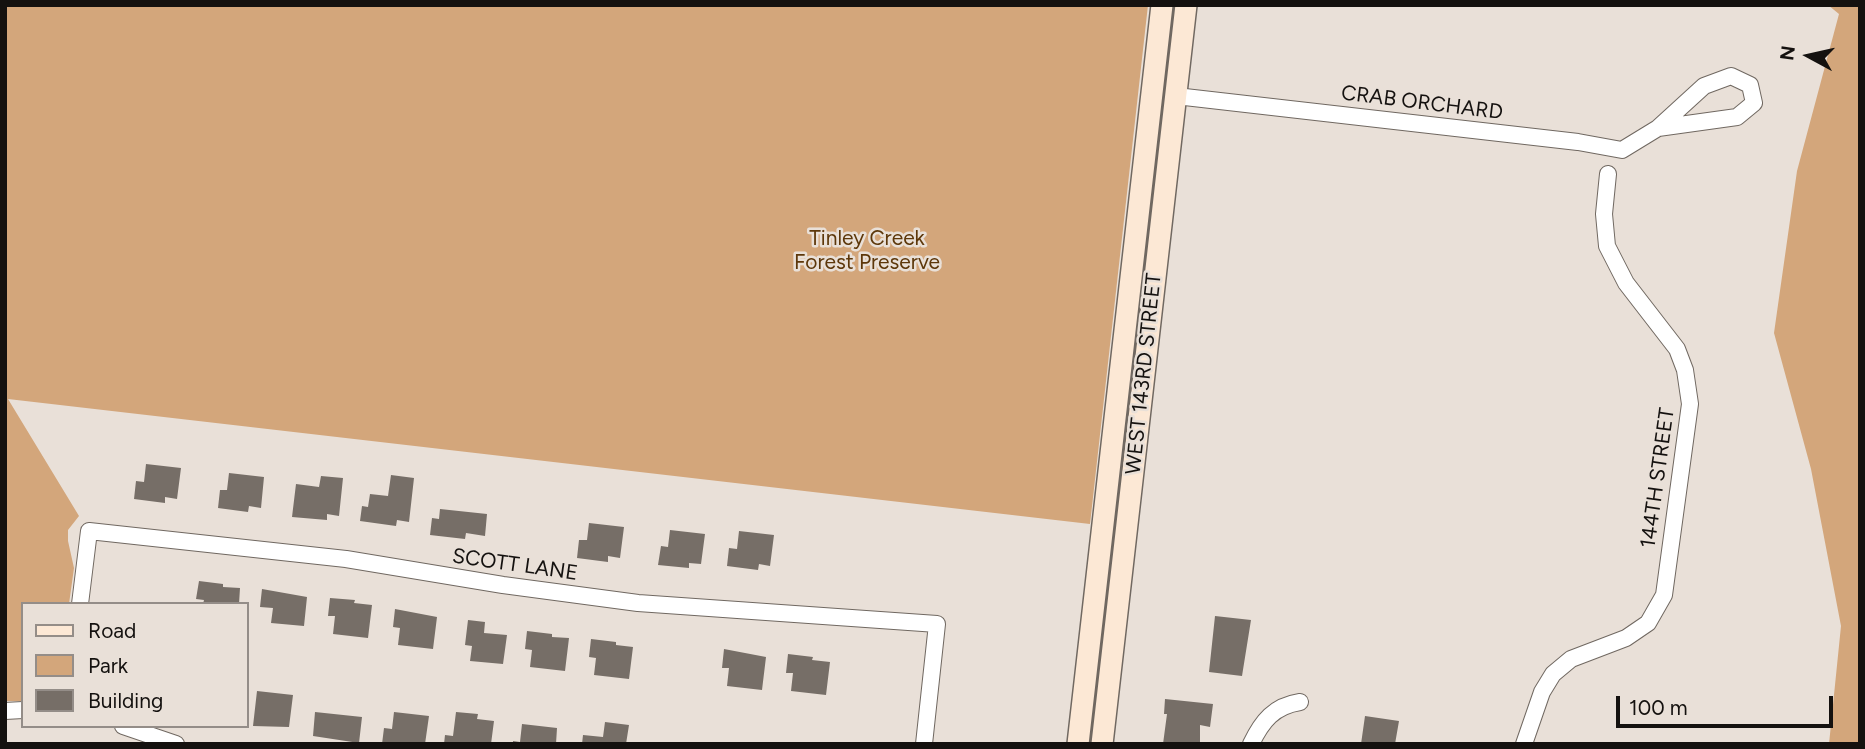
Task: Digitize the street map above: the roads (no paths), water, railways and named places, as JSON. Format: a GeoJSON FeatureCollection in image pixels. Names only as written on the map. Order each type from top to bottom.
{"type":"FeatureCollection","features":[{"type":"Feature","properties":{"kind":"main road","name":"WEST 143RD STREET"},"geometry":{"type":"LineString","coordinates":[[1078,744],[1162,5]]}},
{"type":"Feature","properties":{"kind":"main road","name":"WEST 143RD STREET"},"geometry":{"type":"LineString","coordinates":[[1102,744],[1186,5]]}},
{"type":"Feature","properties":{"kind":"street","name":"CRAB ORCHARD"},"geometry":{"type":"LineString","coordinates":[[1176,96],[1578,142],[1622,150],[1658,128],[1704,86],[1731,76],[1750,85],[1754,103],[1737,117],[1658,128]]}},
{"type":"Feature","properties":{"kind":"street","name":"144TH STREET"},"geometry":{"type":"LineString","coordinates":[[1524,744],[1542,692],[1553,674],[1571,659],[1626,638],[1648,623],[1664,595],[1690,404],[1685,370],[1676,349],[1626,283],[1606,246],[1604,214],[1608,174]]}},
{"type":"Feature","properties":{"kind":"street","name":"SCOTT LANE"},"geometry":{"type":"LineString","coordinates":[[80,602],[89,531],[323,555],[503,585],[638,603],[937,624],[924,744]]}},
{"type":"Feature","properties":{"kind":"street"},"geometry":{"type":"LineString","coordinates":[[1251,744],[1270,713],[1287,704],[1300,702]]}},
{"type":"Feature","properties":{"kind":"street"},"geometry":{"type":"LineString","coordinates":[[129,728],[176,744]]}},
{"type":"Feature","properties":{"kind":"park label","name":"Tinley Creek Forest Preserve"},"geometry":{"type":"Point","coordinates":[867,251]}}]}
